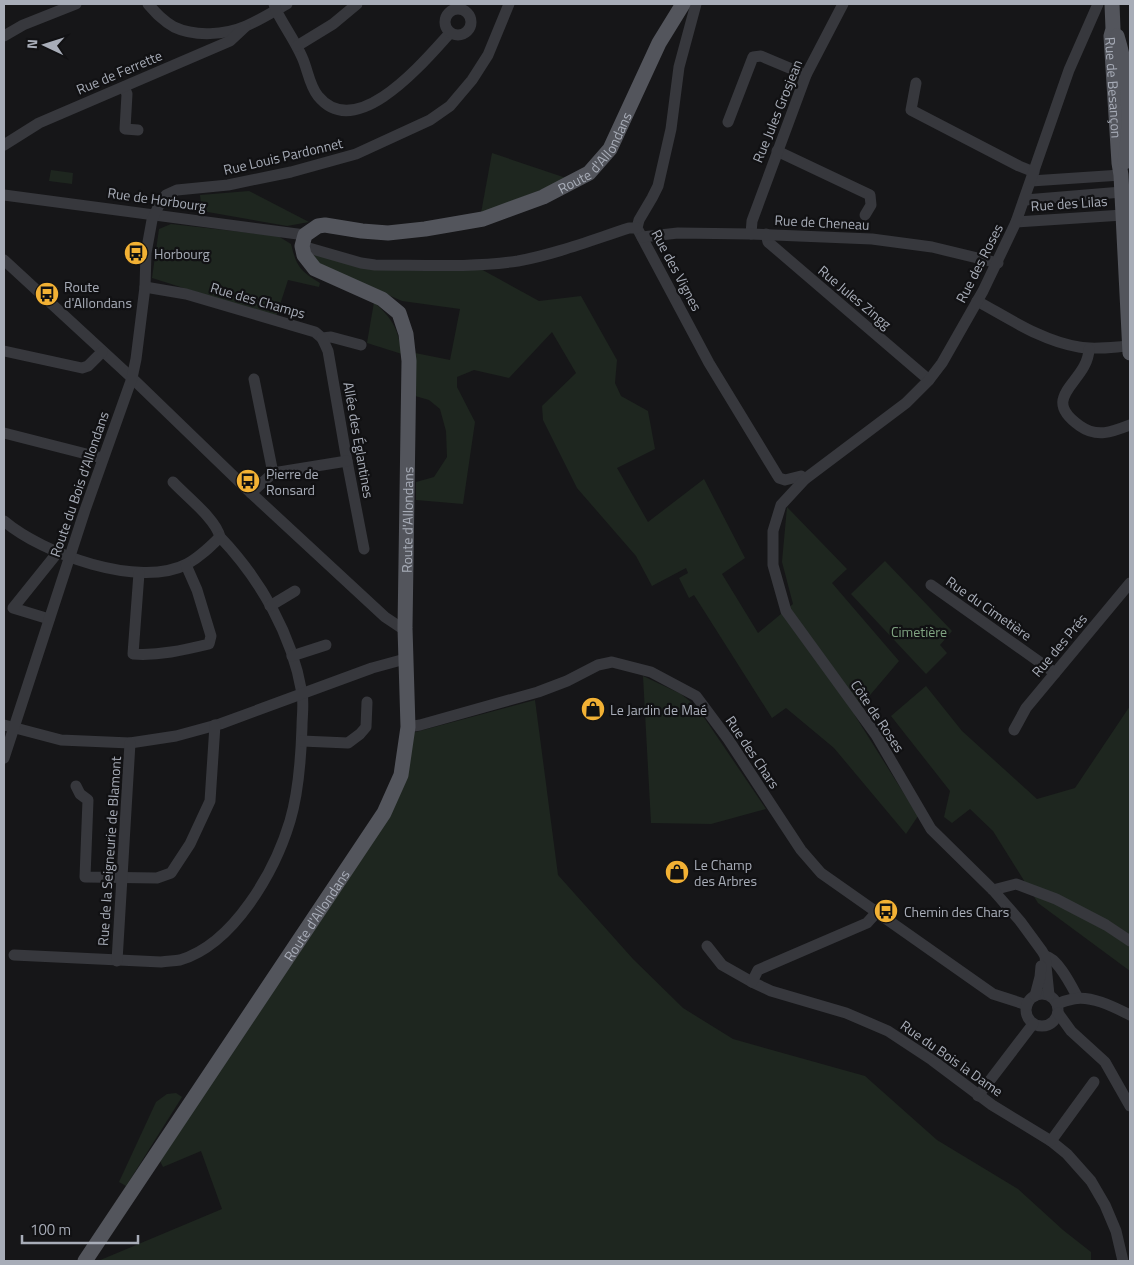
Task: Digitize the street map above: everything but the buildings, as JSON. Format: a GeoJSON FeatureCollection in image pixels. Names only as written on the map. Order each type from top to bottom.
{"type":"FeatureCollection","features":[{"type":"Feature","properties":{"kind":"main road","name":"Route d'Allondans"},"geometry":{"type":"LineString","coordinates":[[85,1261],[384,813],[400,775],[408,727],[405,658],[408,361],[406,334],[399,313],[382,299],[315,270],[304,255],[304,240],[318,226],[326,225],[388,233],[483,219],[543,198],[589,173],[610,150],[659,43],[683,4]]}},
{"type":"Feature","properties":{"kind":"main road","name":"Rue de Besançon"},"geometry":{"type":"LineString","coordinates":[[1112,4],[1113,29],[1123,56],[1127,89],[1128,142],[1121,175],[1130,343]]}},
{"type":"Feature","properties":{"kind":"street"},"geometry":{"type":"LineString","coordinates":[[4,36],[23,25],[76,4]]}},
{"type":"Feature","properties":{"kind":"street"},"geometry":{"type":"LineString","coordinates":[[148,4],[160,17],[175,27],[190,32],[206,34],[245,27],[275,7],[287,4]]}},
{"type":"Feature","properties":{"kind":"street"},"geometry":{"type":"LineString","coordinates":[[297,46],[333,24],[357,4]]}},
{"type":"Feature","properties":{"kind":"street","name":"Rue Louis Pardonnet"},"geometry":{"type":"LineString","coordinates":[[154,214],[166,195],[177,190],[228,185],[291,172],[356,154],[430,120],[450,106],[472,80],[488,55],[509,4]]}},
{"type":"Feature","properties":{"kind":"street","name":"Rue des Vignes"},"geometry":{"type":"LineString","coordinates":[[696,4],[679,67],[671,129],[658,186],[639,220],[640,232],[709,363],[779,478],[785,480],[801,476],[805,479]]}},
{"type":"Feature","properties":{"kind":"street","name":"Rue Jules Grosjean"},"geometry":{"type":"LineString","coordinates":[[751,234],[752,221],[806,75],[843,4]]}},
{"type":"Feature","properties":{"kind":"street","name":"Rue des Roses"},"geometry":{"type":"LineString","coordinates":[[805,479],[906,403],[929,380],[942,363],[998,263],[1016,222],[1069,70],[1098,4]]}},
{"type":"Feature","properties":{"kind":"street"},"geometry":{"type":"LineString","coordinates":[[275,7],[305,63],[311,86],[326,104],[336,108],[347,109],[364,106],[380,99],[399,85],[450,33]]}},
{"type":"Feature","properties":{"kind":"street","name":"Rue de Ferrette"},"geometry":{"type":"LineString","coordinates":[[4,145],[40,123],[230,41],[245,27]]}},
{"type":"Feature","properties":{"kind":"street"},"geometry":{"type":"LineString","coordinates":[[728,122],[753,57],[761,56],[806,75]]}},
{"type":"Feature","properties":{"kind":"street"},"geometry":{"type":"LineString","coordinates":[[916,83],[911,110],[1019,166],[1033,177],[1121,175]]}},
{"type":"Feature","properties":{"kind":"street"},"geometry":{"type":"LineString","coordinates":[[124,87],[127,94],[125,129],[138,130]]}},
{"type":"Feature","properties":{"kind":"street"},"geometry":{"type":"LineString","coordinates":[[777,151],[870,195],[870,204],[865,215]]}},
{"type":"Feature","properties":{"kind":"street"},"geometry":{"type":"LineString","coordinates":[[1025,200],[1122,192]]}},
{"type":"Feature","properties":{"kind":"street","name":"Rue de Horbourg"},"geometry":{"type":"LineString","coordinates":[[4,195],[154,214],[304,240],[361,263],[385,265]]}},
{"type":"Feature","properties":{"kind":"street","name":"Route du Bois d'Allondans"},"geometry":{"type":"LineString","coordinates":[[4,758],[8,726],[49,619],[102,458],[132,378],[146,287],[146,253],[154,214]]}},
{"type":"Feature","properties":{"kind":"street","name":"Rue des Lilas"},"geometry":{"type":"LineString","coordinates":[[1016,222],[1123,215]]}},
{"type":"Feature","properties":{"kind":"street","name":"Rue de Cheneau"},"geometry":{"type":"LineString","coordinates":[[385,265],[486,264],[518,260],[568,249],[628,228],[640,232],[766,234],[872,239],[932,247],[998,263]]}},
{"type":"Feature","properties":{"kind":"street","name":"Rue Jules Zingg"},"geometry":{"type":"LineString","coordinates":[[766,234],[768,242],[929,380]]}},
{"type":"Feature","properties":{"kind":"street"},"geometry":{"type":"LineString","coordinates":[[4,260],[385,617],[400,627],[405,628]]}},
{"type":"Feature","properties":{"kind":"street","name":"Rue des Champs"},"geometry":{"type":"LineString","coordinates":[[146,287],[186,294],[315,332],[322,338],[331,336],[361,345]]}},
{"type":"Feature","properties":{"kind":"street"},"geometry":{"type":"LineString","coordinates":[[977,301],[1045,338],[1069,345],[1089,348],[1130,343]]}},
{"type":"Feature","properties":{"kind":"street","name":"Allée des Églantines"},"geometry":{"type":"LineString","coordinates":[[322,338],[328,351],[364,549]]}},
{"type":"Feature","properties":{"kind":"street"},"geometry":{"type":"LineString","coordinates":[[1089,348],[1088,362],[1063,397],[1061,403],[1063,410],[1078,424],[1095,433],[1107,434],[1130,425]]}},
{"type":"Feature","properties":{"kind":"street"},"geometry":{"type":"LineString","coordinates":[[4,351],[82,368],[88,366],[102,352]]}},
{"type":"Feature","properties":{"kind":"street"},"geometry":{"type":"LineString","coordinates":[[254,379],[273,473]]}},
{"type":"Feature","properties":{"kind":"street"},"geometry":{"type":"LineString","coordinates":[[4,433],[102,458]]}},
{"type":"Feature","properties":{"kind":"street"},"geometry":{"type":"LineString","coordinates":[[251,493],[273,473],[347,461]]}},
{"type":"Feature","properties":{"kind":"street","name":"Côte de Roses"},"geometry":{"type":"LineString","coordinates":[[805,479],[781,505],[774,532],[773,565],[786,612],[876,735],[931,829],[993,890],[1020,921],[1042,952],[1049,995]]}},
{"type":"Feature","properties":{"kind":"street"},"geometry":{"type":"LineString","coordinates":[[14,955],[161,962],[179,960],[194,954],[214,941],[233,924],[264,881],[281,846],[290,820],[302,741],[302,695],[292,656],[281,625],[261,590],[237,555],[220,537],[219,530],[207,516],[172,482]]}},
{"type":"Feature","properties":{"kind":"street"},"geometry":{"type":"LineString","coordinates":[[4,521],[34,541],[58,552],[98,567],[139,573],[162,572],[186,565],[200,556],[220,537]]}},
{"type":"Feature","properties":{"kind":"street"},"geometry":{"type":"LineString","coordinates":[[49,619],[13,608],[58,552]]}},
{"type":"Feature","properties":{"kind":"street"},"geometry":{"type":"LineString","coordinates":[[139,573],[133,654],[146,655],[171,652],[209,644],[211,636],[197,590],[186,565]]}},
{"type":"Feature","properties":{"kind":"street","name":"Rue du Cimetière"},"geometry":{"type":"LineString","coordinates":[[931,585],[1055,673]]}},
{"type":"Feature","properties":{"kind":"street","name":"Rue des Prés"},"geometry":{"type":"LineString","coordinates":[[1014,730],[1026,708],[1129,586]]}},
{"type":"Feature","properties":{"kind":"street"},"geometry":{"type":"LineString","coordinates":[[270,606],[295,591]]}},
{"type":"Feature","properties":{"kind":"street"},"geometry":{"type":"LineString","coordinates":[[292,656],[326,645]]}},
{"type":"Feature","properties":{"kind":"street"},"geometry":{"type":"LineString","coordinates":[[8,726],[61,740],[130,743],[176,736],[215,725],[372,668],[405,658]]}},
{"type":"Feature","properties":{"kind":"street","name":"Rue des Chars"},"geometry":{"type":"LineString","coordinates":[[408,727],[538,692],[605,663],[612,662],[651,672],[696,696],[728,739],[800,850],[821,873],[993,994],[1027,1005]]}},
{"type":"Feature","properties":{"kind":"street"},"geometry":{"type":"LineString","coordinates":[[302,741],[348,743],[366,727],[367,702]]}},
{"type":"Feature","properties":{"kind":"street"},"geometry":{"type":"LineString","coordinates":[[76,786],[80,794],[88,800],[85,877],[158,878],[171,873],[190,844],[210,801],[215,725]]}},
{"type":"Feature","properties":{"kind":"street","name":"Rue de la Seigneurie de Blamont"},"geometry":{"type":"LineString","coordinates":[[117,961],[130,743]]}},
{"type":"Feature","properties":{"kind":"street"},"geometry":{"type":"LineString","coordinates":[[993,890],[1016,884],[1056,898],[1106,925],[1130,941]]}},
{"type":"Feature","properties":{"kind":"street"},"geometry":{"type":"LineString","coordinates":[[752,982],[758,970],[867,923],[876,913]]}},
{"type":"Feature","properties":{"kind":"street","name":"Rue du Bois la Dame"},"geometry":{"type":"LineString","coordinates":[[707,946],[722,964],[771,991],[846,1013],[888,1031],[932,1060],[978,1096],[1050,1141],[1067,1154],[1091,1181],[1105,1205],[1116,1231],[1123,1261]]}},
{"type":"Feature","properties":{"kind":"street"},"geometry":{"type":"LineString","coordinates":[[1078,998],[1057,964],[1042,952],[1040,978],[1035,996],[1027,1005],[1028,1019],[1039,1025],[1062,1032],[1086,1046]]}},
{"type":"Feature","properties":{"kind":"street"},"geometry":{"type":"LineString","coordinates":[[1035,996],[1049,995],[1054,999],[1071,1031],[1105,1062],[1130,1106]]}},
{"type":"Feature","properties":{"kind":"street"},"geometry":{"type":"LineString","coordinates":[[978,1096],[1039,1025],[1051,1024],[1056,1019],[1058,1009],[1072,999],[1085,998],[1115,1007],[1130,1015]]}},
{"type":"Feature","properties":{"kind":"street"},"geometry":{"type":"LineString","coordinates":[[1050,1141],[1094,1082]]}},
{"type":"Feature","properties":{"kind":"green space"},"geometry":{"type":"Polygon","coordinates":[[[492,153],[569,179],[481,213],[492,153]]]}},
{"type":"Feature","properties":{"kind":"green space"},"geometry":{"type":"Polygon","coordinates":[[[51,170],[73,173],[72,184],[49,181],[51,170]]]}},
{"type":"Feature","properties":{"kind":"green space"},"geometry":{"type":"Polygon","coordinates":[[[249,191],[309,222],[287,226],[202,211],[200,195],[249,191]]]}},
{"type":"Feature","properties":{"kind":"green space"},"geometry":{"type":"Polygon","coordinates":[[[171,224],[278,236],[291,244],[297,263],[307,275],[320,283],[319,287],[288,280],[276,317],[152,278],[159,229],[171,224]]]}},
{"type":"Feature","properties":{"kind":"green space"},"geometry":{"type":"Polygon","coordinates":[[[309,251],[372,270],[479,268],[539,301],[581,296],[617,360],[615,383],[621,396],[648,411],[655,449],[617,468],[648,522],[704,479],[745,558],[722,574],[758,633],[793,604],[782,562],[787,507],[847,569],[832,583],[899,661],[854,714],[918,816],[906,834],[834,748],[786,708],[772,718],[694,595],[689,598],[679,578],[688,573],[686,568],[652,586],[636,556],[577,488],[543,420],[542,406],[576,373],[552,332],[509,378],[474,370],[457,377],[457,387],[475,422],[463,504],[416,500],[416,482],[434,477],[447,457],[446,431],[440,409],[429,400],[415,396],[415,353],[450,360],[460,309],[402,301],[318,264],[309,251]]]}},
{"type":"Feature","properties":{"kind":"green space"},"geometry":{"type":"Polygon","coordinates":[[[374,302],[394,325],[402,354],[367,343],[374,302]]]}},
{"type":"Feature","properties":{"kind":"green space","name":"Cimetière"},"geometry":{"type":"Polygon","coordinates":[[[885,561],[952,631],[940,645],[947,653],[926,674],[851,594],[885,561]]]}},
{"type":"Feature","properties":{"kind":"green space"},"geometry":{"type":"Polygon","coordinates":[[[643,676],[681,694],[697,707],[766,809],[711,824],[651,823],[643,676]]]}},
{"type":"Feature","properties":{"kind":"green space"},"geometry":{"type":"Polygon","coordinates":[[[926,686],[962,731],[1037,799],[1075,788],[1130,706],[1130,971],[1038,903],[993,831],[970,809],[952,823],[944,817],[950,791],[891,716],[926,686]]]}},
{"type":"Feature","properties":{"kind":"green space"},"geometry":{"type":"Polygon","coordinates":[[[535,700],[558,875],[633,959],[683,1008],[733,1039],[865,1076],[937,1140],[1018,1189],[1063,1230],[1091,1252],[1091,1261],[98,1261],[222,1209],[201,1151],[163,1167],[160,1161],[360,861],[412,733],[535,700]]]}},
{"type":"Feature","properties":{"kind":"green space"},"geometry":{"type":"Polygon","coordinates":[[[176,1093],[182,1097],[126,1186],[119,1182],[156,1102],[167,1094],[176,1093]]]}},
{"type":"Feature","properties":{"kind":"place","name":"Horbourg"},"geometry":{"type":"Point","coordinates":[136,253]}},
{"type":"Feature","properties":{"kind":"place","name":"Route d'Allondans"},"geometry":{"type":"Point","coordinates":[47,294]}},
{"type":"Feature","properties":{"kind":"place","name":"Pierre de Ronsard"},"geometry":{"type":"Point","coordinates":[248,481]}},
{"type":"Feature","properties":{"kind":"place","name":"Le Jardin de Maé"},"geometry":{"type":"Point","coordinates":[593,709]}},
{"type":"Feature","properties":{"kind":"place","name":"Le Champ des Arbres"},"geometry":{"type":"Point","coordinates":[677,872]}},
{"type":"Feature","properties":{"kind":"place","name":"Chemin des Chars"},"geometry":{"type":"Point","coordinates":[886,911]}}]}
